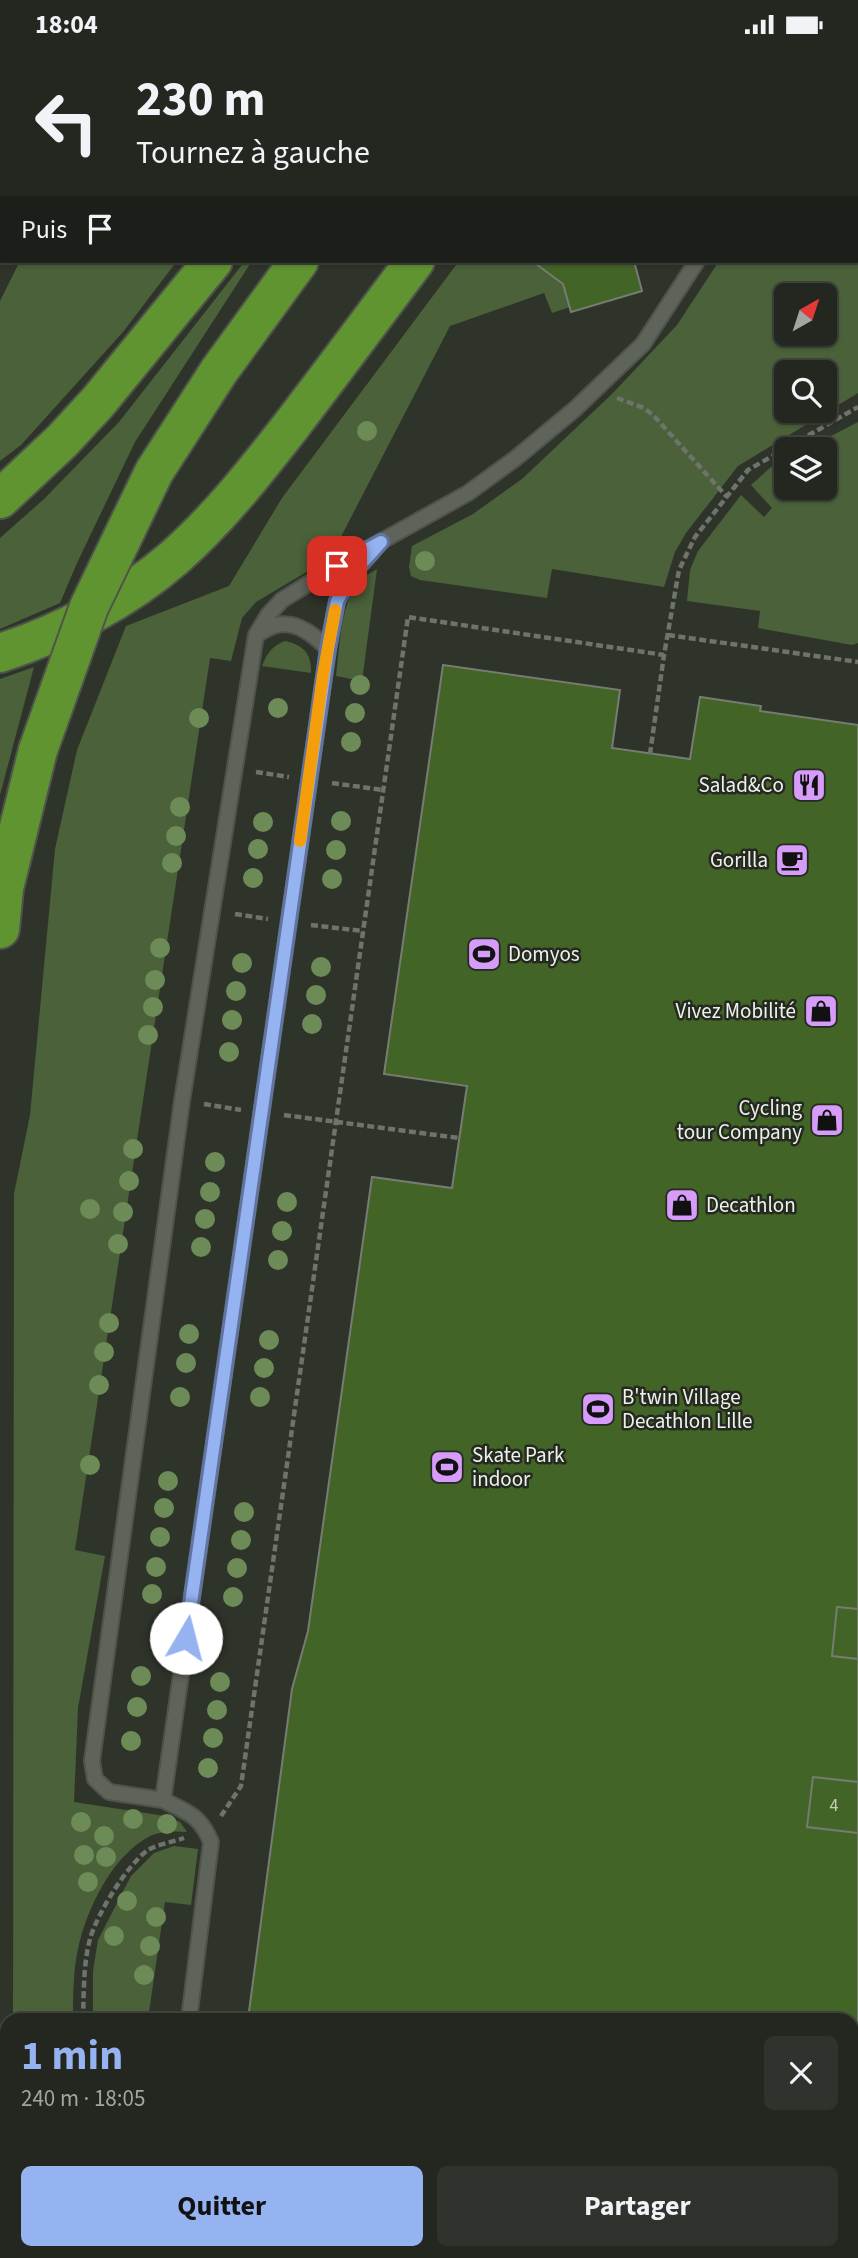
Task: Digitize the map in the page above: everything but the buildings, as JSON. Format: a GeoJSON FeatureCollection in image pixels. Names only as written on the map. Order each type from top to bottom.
{"type":"FeatureCollection","features":[{"type":"Feature","properties":{"kind":"highway"},"geometry":{"type":"LineString","coordinates":[[0,499],[62,441],[98,402],[211,263]]}},
{"type":"Feature","properties":{"kind":"highway"},"geometry":{"type":"LineString","coordinates":[[0,929],[4,888],[38,750],[89,607],[154,472],[210,369],[275,263]]}},
{"type":"Feature","properties":{"kind":"highway"},"geometry":{"type":"LineString","coordinates":[[154,472],[219,371],[298,263]]}},
{"type":"Feature","properties":{"kind":"highway"},"geometry":{"type":"LineString","coordinates":[[0,653],[41,638],[104,607],[183,550],[239,492],[413,263]]}},
{"type":"Feature","properties":{"kind":"lane"},"geometry":{"type":"LineString","coordinates":[[190,2013],[211,1842],[206,1830],[191,1815],[163,1800],[109,1792],[95,1779],[92,1761],[183,1101],[256,635],[268,615],[282,600],[468,493],[516,458],[599,387],[643,344],[695,263]]}},
{"type":"Feature","properties":{"kind":"lane"},"geometry":{"type":"LineString","coordinates":[[163,1800],[328,649],[337,601],[352,574],[381,542]]}},
{"type":"Feature","properties":{"kind":"lane"},"geometry":{"type":"LineString","coordinates":[[256,635],[277,625],[294,626],[313,634],[328,649]]}},
{"type":"Feature","properties":{"kind":"path"},"geometry":{"type":"LineString","coordinates":[[599,387],[609,395],[644,408],[654,416],[727,497]]}},
{"type":"Feature","properties":{"kind":"path"},"geometry":{"type":"LineString","coordinates":[[650,754],[679,570],[695,537],[748,470],[858,407]]}},
{"type":"Feature","properties":{"kind":"path"},"geometry":{"type":"LineString","coordinates":[[83,2013],[84,1976],[90,1938],[125,1871],[150,1849],[206,1830],[230,1806],[241,1786],[408,617],[664,655]]}},
{"type":"Feature","properties":{"kind":"path"},"geometry":{"type":"LineString","coordinates":[[668,635],[858,662]]}},
{"type":"Feature","properties":{"kind":"path"},"geometry":{"type":"LineString","coordinates":[[183,1101],[459,1138]]}},
{"type":"Feature","properties":{"kind":"green space"},"geometry":{"type":"Polygon","coordinates":[[[19,263],[175,263],[123,332],[21,445],[0,461],[0,301],[19,263]]]}},
{"type":"Feature","properties":{"kind":"green space"},"geometry":{"type":"Polygon","coordinates":[[[243,263],[251,263],[135,442],[60,603],[0,629],[0,538],[44,499],[119,422],[243,263]]]}},
{"type":"Feature","properties":{"kind":"green space"},"geometry":{"type":"Polygon","coordinates":[[[458,263],[535,263],[563,284],[570,307],[552,313],[544,293],[450,326],[330,558],[256,602],[242,618],[231,661],[210,658],[75,1550],[105,1556],[78,1708],[74,1802],[165,1816],[180,1822],[187,1832],[160,1833],[145,1839],[121,1860],[101,1888],[93,1903],[78,1949],[73,2013],[13,2013],[14,1194],[30,1115],[55,849],[77,750],[126,626],[229,586],[282,498],[458,263]]]}},
{"type":"Feature","properties":{"kind":"green space"},"geometry":{"type":"Polygon","coordinates":[[[718,263],[858,263],[858,393],[837,406],[837,360],[774,360],[774,423],[809,423],[786,437],[774,437],[774,444],[738,466],[686,533],[675,552],[664,587],[552,569],[547,598],[420,580],[411,576],[409,567],[412,546],[473,514],[522,479],[612,394],[677,325],[718,263]]]}},
{"type":"Feature","properties":{"kind":"green space"},"geometry":{"type":"Polygon","coordinates":[[[858,422],[858,643],[852,645],[758,628],[760,611],[687,601],[690,570],[698,551],[741,495],[764,517],[772,508],[751,485],[771,467],[774,465],[774,500],[837,500],[837,437],[829,437],[858,422]]]}},
{"type":"Feature","properties":{"kind":"green space"},"geometry":{"type":"Polygon","coordinates":[[[377,569],[362,681],[336,676],[345,610],[355,587],[377,569]]]}},
{"type":"Feature","properties":{"kind":"green space"},"geometry":{"type":"Polygon","coordinates":[[[285,641],[305,651],[310,660],[311,673],[262,666],[270,651],[285,641]]]}},
{"type":"Feature","properties":{"kind":"green space"},"geometry":{"type":"Polygon","coordinates":[[[34,667],[0,795],[0,679],[34,667]]]}},
{"type":"Feature","properties":{"kind":"green space"},"geometry":{"type":"Polygon","coordinates":[[[174,1846],[198,1849],[191,1905],[165,1902],[149,2013],[93,2013],[93,1971],[98,1940],[131,1876],[154,1853],[174,1846]]]}},
{"type":"Feature","properties":{"kind":"slow traffic"},"geometry":{"type":"LineString","coordinates":[[300,841],[323,675],[335,610]]}},
{"type":"Feature","properties":{"kind":"place","name":"Salad&Co"},"geometry":{"type":"Point","coordinates":[809,785]}},
{"type":"Feature","properties":{"kind":"place","name":"Gorilla"},"geometry":{"type":"Point","coordinates":[792,860]}},
{"type":"Feature","properties":{"kind":"place","name":"Domyos"},"geometry":{"type":"Point","coordinates":[484,954]}},
{"type":"Feature","properties":{"kind":"place","name":"Vivez Mobilité"},"geometry":{"type":"Point","coordinates":[821,1011]}},
{"type":"Feature","properties":{"kind":"place","name":"Cycling tour Company"},"geometry":{"type":"Point","coordinates":[827,1120]}},
{"type":"Feature","properties":{"kind":"place","name":"Decathlon"},"geometry":{"type":"Point","coordinates":[682,1205]}},
{"type":"Feature","properties":{"kind":"place","name":"B'twin Village Decathlon Lille"},"geometry":{"type":"Point","coordinates":[598,1409]}},
{"type":"Feature","properties":{"kind":"place","name":"Skate Park indoor"},"geometry":{"type":"Point","coordinates":[447,1467]}},
{"type":"Feature","properties":{"kind":"route"},"geometry":{"type":"LineString","coordinates":[[186,1638],[323,675],[337,601],[352,574],[381,542],[337,566]]}}]}
